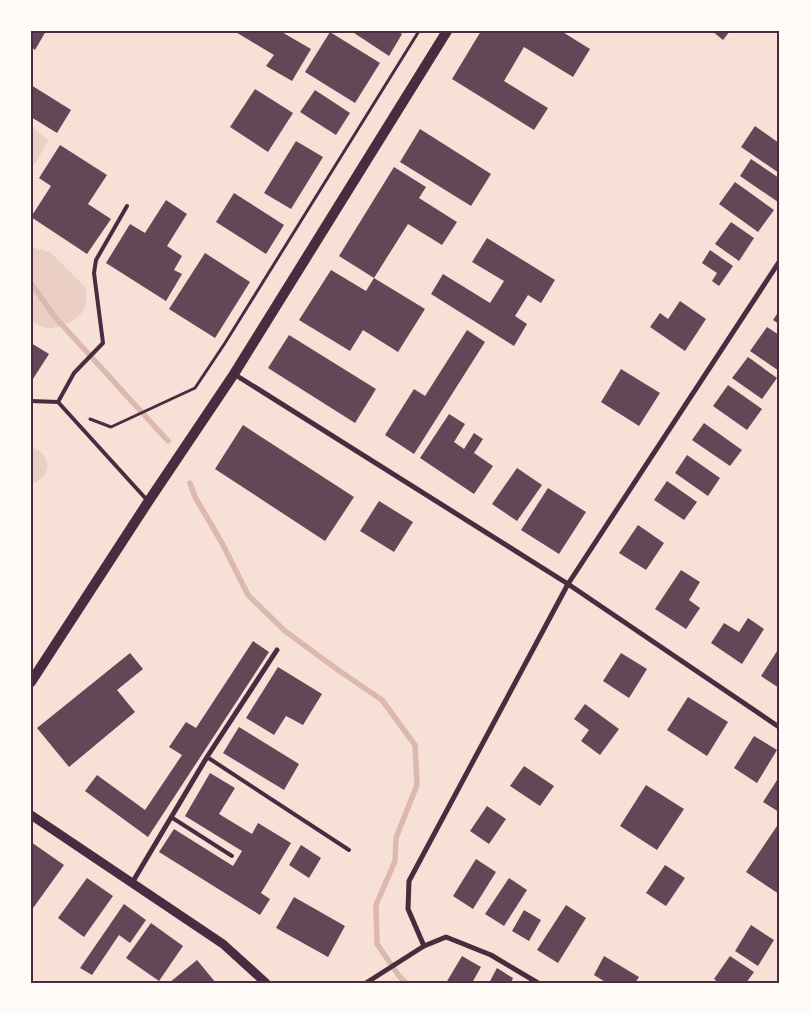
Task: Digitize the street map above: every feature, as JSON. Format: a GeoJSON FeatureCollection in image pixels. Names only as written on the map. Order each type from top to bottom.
{"type":"FeatureCollection","features":[{"type":"Feature","properties":{"kind":"main road"},"geometry":{"type":"LineString","coordinates":[[31,682],[234,374],[447,31]]}},
{"type":"Feature","properties":{"kind":"street"},"geometry":{"type":"LineString","coordinates":[[424,946],[408,909],[410,881],[568,584],[779,262]]}},
{"type":"Feature","properties":{"kind":"street"},"geometry":{"type":"LineString","coordinates":[[234,374],[568,584],[779,726]]}},
{"type":"Feature","properties":{"kind":"street"},"geometry":{"type":"LineString","coordinates":[[132,883],[207,756],[277,650]]}},
{"type":"Feature","properties":{"kind":"street"},"geometry":{"type":"LineString","coordinates":[[31,815],[223,944],[266,983]]}},
{"type":"Feature","properties":{"kind":"street"},"geometry":{"type":"LineString","coordinates":[[366,983],[424,946],[446,937],[491,955],[538,983]]}},
{"type":"Feature","properties":{"kind":"lane"},"geometry":{"type":"LineString","coordinates":[[58,402],[74,373],[103,343],[94,273],[96,260],[127,206]]}},
{"type":"Feature","properties":{"kind":"lane"},"geometry":{"type":"LineString","coordinates":[[31,401],[58,402],[148,502]]}},
{"type":"Feature","properties":{"kind":"lane"},"geometry":{"type":"LineString","coordinates":[[207,756],[349,850]]}},
{"type":"Feature","properties":{"kind":"lane"},"geometry":{"type":"LineString","coordinates":[[171,817],[232,856]]}},
{"type":"Feature","properties":{"kind":"path"},"geometry":{"type":"LineString","coordinates":[[112,427],[195,388],[225,344],[419,31]]}},
{"type":"Feature","properties":{"kind":"shaded area"},"geometry":{"type":"Polygon","coordinates":[[[31,126],[48,140],[37,161],[31,167],[31,126]]]}},
{"type":"Feature","properties":{"kind":"shaded area"},"geometry":{"type":"Polygon","coordinates":[[[31,247],[50,252],[86,288],[84,309],[69,323],[50,328],[31,321],[31,247]]]}},
{"type":"Feature","properties":{"kind":"shaded area"},"geometry":{"type":"Polygon","coordinates":[[[31,447],[43,455],[48,466],[43,476],[31,484],[31,447]]]}},
{"type":"Feature","properties":{"kind":"building"},"geometry":{"type":"Polygon","coordinates":[[[31,31],[46,31],[35,50],[31,47],[31,31]]]}},
{"type":"Feature","properties":{"kind":"building"},"geometry":{"type":"Polygon","coordinates":[[[234,31],[280,31],[311,49],[292,81],[266,66],[274,55],[234,31]]]}},
{"type":"Feature","properties":{"kind":"building"},"geometry":{"type":"Polygon","coordinates":[[[351,31],[398,31],[402,34],[389,56],[351,31]]]}},
{"type":"Feature","properties":{"kind":"building"},"geometry":{"type":"Polygon","coordinates":[[[481,31],[561,31],[590,49],[573,77],[524,47],[504,81],[548,108],[534,130],[452,79],[481,31]]]}},
{"type":"Feature","properties":{"kind":"building"},"geometry":{"type":"Polygon","coordinates":[[[712,31],[730,31],[723,40],[712,31]]]}},
{"type":"Feature","properties":{"kind":"building"},"geometry":{"type":"Polygon","coordinates":[[[330,32],[380,63],[355,103],[305,72],[330,32]]]}},
{"type":"Feature","properties":{"kind":"building"},"geometry":{"type":"Polygon","coordinates":[[[31,85],[71,110],[57,133],[31,117],[31,85]]]}},
{"type":"Feature","properties":{"kind":"building"},"geometry":{"type":"Polygon","coordinates":[[[255,89],[293,113],[268,152],[230,127],[255,89]]]}},
{"type":"Feature","properties":{"kind":"building"},"geometry":{"type":"Polygon","coordinates":[[[315,90],[350,113],[336,135],[300,112],[315,90]]]}},
{"type":"Feature","properties":{"kind":"building"},"geometry":{"type":"Polygon","coordinates":[[[755,126],[779,143],[779,173],[741,147],[755,126]]]}},
{"type":"Feature","properties":{"kind":"building"},"geometry":{"type":"Polygon","coordinates":[[[420,129],[491,174],[471,206],[400,162],[420,129]]]}},
{"type":"Feature","properties":{"kind":"building"},"geometry":{"type":"Polygon","coordinates":[[[296,141],[323,157],[291,209],[264,193],[296,141]]]}},
{"type":"Feature","properties":{"kind":"building"},"geometry":{"type":"Polygon","coordinates":[[[60,145],[107,175],[88,204],[111,219],[87,254],[31,217],[51,186],[39,178],[60,145]]]}},
{"type":"Feature","properties":{"kind":"building"},"geometry":{"type":"Polygon","coordinates":[[[751,159],[779,178],[778,202],[740,176],[751,159]]]}},
{"type":"Feature","properties":{"kind":"building"},"geometry":{"type":"Polygon","coordinates":[[[394,167],[426,187],[419,198],[457,222],[442,245],[408,224],[374,278],[339,256],[394,167]]]}},
{"type":"Feature","properties":{"kind":"building"},"geometry":{"type":"Polygon","coordinates":[[[735,182],[774,210],[758,232],[719,204],[735,182]]]}},
{"type":"Feature","properties":{"kind":"building"},"geometry":{"type":"Polygon","coordinates":[[[234,193],[284,225],[266,254],[216,222],[234,193]]]}},
{"type":"Feature","properties":{"kind":"building"},"geometry":{"type":"Polygon","coordinates":[[[166,200],[187,214],[167,246],[182,256],[174,270],[182,274],[166,301],[106,263],[130,224],[145,233],[166,200]]]}},
{"type":"Feature","properties":{"kind":"building"},"geometry":{"type":"Polygon","coordinates":[[[731,222],[754,238],[739,261],[715,244],[731,222]]]}},
{"type":"Feature","properties":{"kind":"building"},"geometry":{"type":"Polygon","coordinates":[[[487,238],[555,280],[541,303],[528,295],[515,316],[527,324],[514,346],[431,294],[443,274],[490,303],[504,281],[472,262],[487,238]]]}},
{"type":"Feature","properties":{"kind":"building"},"geometry":{"type":"Polygon","coordinates":[[[710,250],[733,266],[719,286],[712,281],[717,273],[702,263],[710,250]]]}},
{"type":"Feature","properties":{"kind":"building"},"geometry":{"type":"Polygon","coordinates":[[[205,253],[250,282],[215,338],[169,309],[205,253]]]}},
{"type":"Feature","properties":{"kind":"building"},"geometry":{"type":"Polygon","coordinates":[[[331,270],[366,291],[374,278],[425,309],[398,352],[363,330],[350,351],[299,320],[331,270]]]}},
{"type":"Feature","properties":{"kind":"building"},"geometry":{"type":"Polygon","coordinates":[[[680,301],[706,319],[685,351],[650,327],[660,313],[668,319],[680,301]]]}},
{"type":"Feature","properties":{"kind":"building"},"geometry":{"type":"Polygon","coordinates":[[[779,311],[779,324],[773,320],[779,311]]]}},
{"type":"Feature","properties":{"kind":"building"},"geometry":{"type":"Polygon","coordinates":[[[767,327],[779,335],[779,371],[750,351],[767,327]]]}},
{"type":"Feature","properties":{"kind":"building"},"geometry":{"type":"Polygon","coordinates":[[[467,330],[485,342],[414,454],[385,435],[414,389],[425,396],[467,330]]]}},
{"type":"Feature","properties":{"kind":"building"},"geometry":{"type":"Polygon","coordinates":[[[289,335],[376,389],[355,423],[268,368],[289,335]]]}},
{"type":"Feature","properties":{"kind":"building"},"geometry":{"type":"Polygon","coordinates":[[[31,343],[49,354],[31,382],[31,343]]]}},
{"type":"Feature","properties":{"kind":"building"},"geometry":{"type":"Polygon","coordinates":[[[748,357],[777,378],[762,399],[732,378],[748,357]]]}},
{"type":"Feature","properties":{"kind":"building"},"geometry":{"type":"Polygon","coordinates":[[[621,369],[660,393],[639,426],[601,402],[621,369]]]}},
{"type":"Feature","properties":{"kind":"building"},"geometry":{"type":"Polygon","coordinates":[[[728,385],[762,409],[747,430],[713,406],[728,385]]]}},
{"type":"Feature","properties":{"kind":"building"},"geometry":{"type":"Polygon","coordinates":[[[449,414],[465,424],[454,442],[464,449],[474,433],[483,439],[474,453],[493,466],[474,494],[420,458],[449,414]]]}},
{"type":"Feature","properties":{"kind":"building"},"geometry":{"type":"Polygon","coordinates":[[[704,423],[742,450],[730,466],[692,440],[704,423]]]}},
{"type":"Feature","properties":{"kind":"building"},"geometry":{"type":"Polygon","coordinates":[[[243,425],[354,497],[325,541],[215,469],[243,425]]]}},
{"type":"Feature","properties":{"kind":"building"},"geometry":{"type":"Polygon","coordinates":[[[687,455],[720,478],[708,496],[675,473],[687,455]]]}},
{"type":"Feature","properties":{"kind":"building"},"geometry":{"type":"Polygon","coordinates":[[[517,468],[542,485],[517,521],[492,504],[517,468]]]}},
{"type":"Feature","properties":{"kind":"building"},"geometry":{"type":"Polygon","coordinates":[[[667,481],[697,502],[684,520],[654,500],[667,481]]]}},
{"type":"Feature","properties":{"kind":"building"},"geometry":{"type":"Polygon","coordinates":[[[548,488],[586,512],[559,554],[521,530],[548,488]]]}},
{"type":"Feature","properties":{"kind":"building"},"geometry":{"type":"Polygon","coordinates":[[[379,501],[413,522],[394,552],[360,531],[379,501]]]}},
{"type":"Feature","properties":{"kind":"building"},"geometry":{"type":"Polygon","coordinates":[[[638,525],[664,543],[646,570],[619,553],[638,525]]]}},
{"type":"Feature","properties":{"kind":"building"},"geometry":{"type":"Polygon","coordinates":[[[681,570],[700,582],[689,600],[700,608],[686,629],[655,609],[681,570]]]}},
{"type":"Feature","properties":{"kind":"building"},"geometry":{"type":"Polygon","coordinates":[[[748,618],[764,629],[742,664],[711,643],[724,623],[739,632],[748,618]]]}},
{"type":"Feature","properties":{"kind":"building"},"geometry":{"type":"Polygon","coordinates":[[[253,641],[269,652],[148,837],[85,791],[97,775],[145,810],[182,755],[169,747],[186,722],[196,728],[253,641]]]}},
{"type":"Feature","properties":{"kind":"building"},"geometry":{"type":"Polygon","coordinates":[[[779,648],[779,688],[761,676],[779,648]]]}},
{"type":"Feature","properties":{"kind":"building"},"geometry":{"type":"Polygon","coordinates":[[[130,653],[143,669],[117,690],[135,712],[69,767],[37,728],[130,653]]]}},
{"type":"Feature","properties":{"kind":"building"},"geometry":{"type":"Polygon","coordinates":[[[621,653],[647,669],[629,698],[603,681],[621,653]]]}},
{"type":"Feature","properties":{"kind":"building"},"geometry":{"type":"Polygon","coordinates":[[[278,667],[322,694],[303,725],[286,716],[274,735],[246,718],[278,667]]]}},
{"type":"Feature","properties":{"kind":"building"},"geometry":{"type":"Polygon","coordinates":[[[688,697],[728,722],[707,756],[667,730],[688,697]]]}},
{"type":"Feature","properties":{"kind":"building"},"geometry":{"type":"Polygon","coordinates":[[[585,704],[619,729],[600,755],[581,741],[589,730],[574,719],[585,704]]]}},
{"type":"Feature","properties":{"kind":"building"},"geometry":{"type":"Polygon","coordinates":[[[239,727],[299,764],[284,790],[223,753],[239,727]]]}},
{"type":"Feature","properties":{"kind":"building"},"geometry":{"type":"Polygon","coordinates":[[[754,736],[777,750],[757,783],[734,768],[754,736]]]}},
{"type":"Feature","properties":{"kind":"building"},"geometry":{"type":"Polygon","coordinates":[[[524,766],[554,786],[540,806],[510,786],[524,766]]]}},
{"type":"Feature","properties":{"kind":"building"},"geometry":{"type":"Polygon","coordinates":[[[210,773],[235,788],[219,814],[252,834],[258,823],[291,843],[261,893],[270,899],[260,915],[159,852],[174,829],[233,866],[242,851],[185,816],[210,773]]]}},
{"type":"Feature","properties":{"kind":"building"},"geometry":{"type":"Polygon","coordinates":[[[779,777],[779,812],[763,802],[779,777]]]}},
{"type":"Feature","properties":{"kind":"building"},"geometry":{"type":"Polygon","coordinates":[[[646,785],[684,809],[657,850],[620,826],[646,785]]]}},
{"type":"Feature","properties":{"kind":"building"},"geometry":{"type":"Polygon","coordinates":[[[487,806],[506,819],[489,844],[470,831],[487,806]]]}},
{"type":"Feature","properties":{"kind":"building"},"geometry":{"type":"Polygon","coordinates":[[[779,823],[779,894],[746,872],[779,823]]]}},
{"type":"Feature","properties":{"kind":"building"},"geometry":{"type":"Polygon","coordinates":[[[31,842],[64,865],[31,911],[31,842]]]}},
{"type":"Feature","properties":{"kind":"building"},"geometry":{"type":"Polygon","coordinates":[[[301,845],[321,858],[309,878],[289,865],[301,845]]]}},
{"type":"Feature","properties":{"kind":"building"},"geometry":{"type":"Polygon","coordinates":[[[476,859],[496,872],[473,909],[453,896],[476,859]]]}},
{"type":"Feature","properties":{"kind":"building"},"geometry":{"type":"Polygon","coordinates":[[[665,865],[685,878],[666,906],[646,893],[665,865]]]}},
{"type":"Feature","properties":{"kind":"building"},"geometry":{"type":"Polygon","coordinates":[[[87,878],[113,896],[84,937],[58,918],[87,878]]]}},
{"type":"Feature","properties":{"kind":"building"},"geometry":{"type":"Polygon","coordinates":[[[509,878],[527,890],[504,926],[485,914],[509,878]]]}},
{"type":"Feature","properties":{"kind":"building"},"geometry":{"type":"Polygon","coordinates":[[[294,897],[345,926],[328,957],[276,928],[294,897]]]}},
{"type":"Feature","properties":{"kind":"building"},"geometry":{"type":"Polygon","coordinates":[[[124,904],[146,920],[130,943],[119,935],[92,975],[80,968],[124,904]]]}},
{"type":"Feature","properties":{"kind":"building"},"geometry":{"type":"Polygon","coordinates":[[[566,905],[586,918],[558,963],[537,950],[566,905]]]}},
{"type":"Feature","properties":{"kind":"building"},"geometry":{"type":"Polygon","coordinates":[[[524,910],[541,920],[529,941],[512,931],[524,910]]]}},
{"type":"Feature","properties":{"kind":"building"},"geometry":{"type":"Polygon","coordinates":[[[151,923],[183,946],[159,981],[126,958],[151,923]]]}},
{"type":"Feature","properties":{"kind":"building"},"geometry":{"type":"Polygon","coordinates":[[[751,925],[774,940],[758,966],[735,951],[751,925]]]}},
{"type":"Feature","properties":{"kind":"building"},"geometry":{"type":"Polygon","coordinates":[[[462,956],[481,967],[472,983],[446,983],[462,956]]]}},
{"type":"Feature","properties":{"kind":"building"},"geometry":{"type":"Polygon","coordinates":[[[604,956],[639,977],[635,983],[607,983],[594,975],[604,956]]]}},
{"type":"Feature","properties":{"kind":"building"},"geometry":{"type":"Polygon","coordinates":[[[730,956],[754,972],[746,983],[719,983],[714,979],[730,956]]]}},
{"type":"Feature","properties":{"kind":"building"},"geometry":{"type":"Polygon","coordinates":[[[197,960],[216,983],[169,983],[197,960]]]}},
{"type":"Feature","properties":{"kind":"building"},"geometry":{"type":"Polygon","coordinates":[[[497,968],[513,978],[511,983],[489,983],[497,968]]]}},
{"type":"Feature","properties":{"kind":"waterway"},"geometry":{"type":"LineString","coordinates":[[31,283],[54,316],[168,441]]}},
{"type":"Feature","properties":{"kind":"waterway"},"geometry":{"type":"LineString","coordinates":[[190,483],[195,497],[222,543],[248,595],[285,631],[382,700],[415,745],[417,785],[396,838],[395,861],[376,905],[377,944],[406,983]]}}]}
